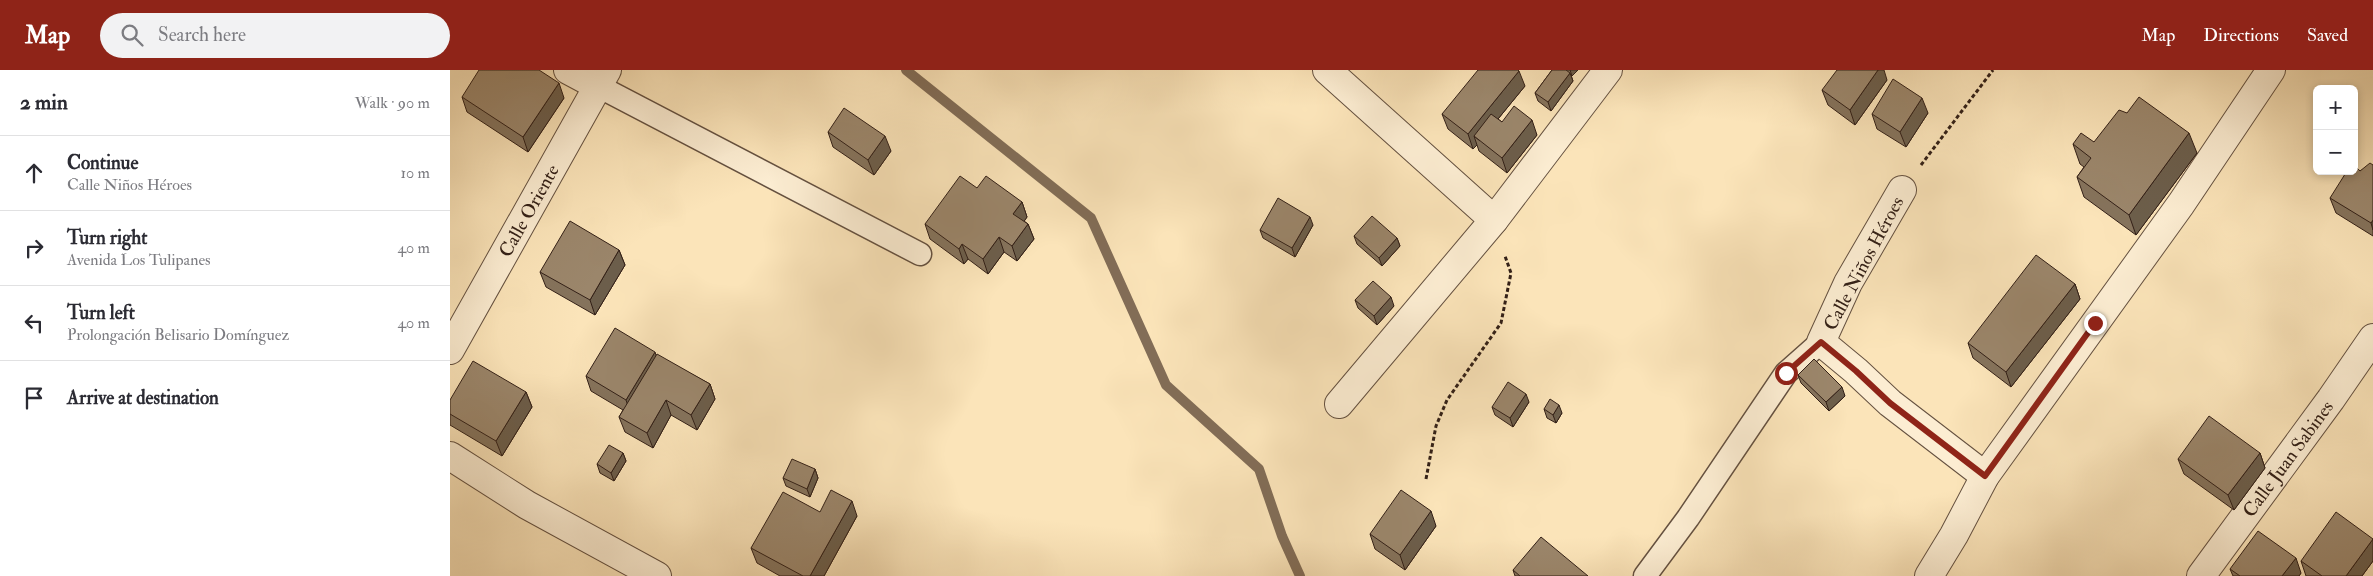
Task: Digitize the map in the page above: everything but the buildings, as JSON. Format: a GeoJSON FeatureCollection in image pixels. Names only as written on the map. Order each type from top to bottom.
{"type":"FeatureCollection","features":[{"type":"Feature","properties":{"kind":"street"},"geometry":{"type":"LineString","coordinates":[[568,70],[602,78],[920,254]]}},
{"type":"Feature","properties":{"kind":"street"},"geometry":{"type":"LineString","coordinates":[[1327,70],[1494,220]]}},
{"type":"Feature","properties":{"kind":"street"},"geometry":{"type":"LineString","coordinates":[[1339,404],[1494,220],[1608,70]]}},
{"type":"Feature","properties":{"kind":"street"},"geometry":{"type":"LineString","coordinates":[[1929,576],[1954,535],[1985,476],[2181,204],[2271,70]]}},
{"type":"Feature","properties":{"kind":"street","name":"Calle Oriente"},"geometry":{"type":"LineString","coordinates":[[450,350],[602,78]]}},
{"type":"Feature","properties":{"kind":"street","name":"Calle Niños Héroes"},"geometry":{"type":"LineString","coordinates":[[1645,576],[1688,518],[1786,373],[1821,342],[1848,283],[1902,190]]}},
{"type":"Feature","properties":{"kind":"street","name":"Calle Juan Sabines"},"geometry":{"type":"LineString","coordinates":[[2201,576],[2331,399],[2373,338]]}},
{"type":"Feature","properties":{"kind":"street"},"geometry":{"type":"LineString","coordinates":[[1821,342],[1856,371],[1896,409],[1985,476]]}},
{"type":"Feature","properties":{"kind":"street"},"geometry":{"type":"LineString","coordinates":[[450,456],[527,505],[657,576]]}},
{"type":"Feature","properties":{"kind":"path","name":"Calle Niños Héroes"},"geometry":{"type":"LineString","coordinates":[[1902,190],[1993,70]]}},
{"type":"Feature","properties":{"kind":"path"},"geometry":{"type":"LineString","coordinates":[[1426,479],[1436,426],[1447,400],[1501,323],[1511,273],[1494,220]]}},
{"type":"Feature","properties":{"kind":"waterway"},"geometry":{"type":"LineString","coordinates":[[906,70],[1091,218],[1166,385],[1259,469],[1282,536],[1300,576]]}},
{"type":"Feature","properties":{"kind":"route"},"geometry":{"type":"LineString","coordinates":[[1786,373],[1821,342],[1924,431],[1985,476],[2095,323]]}}]}
